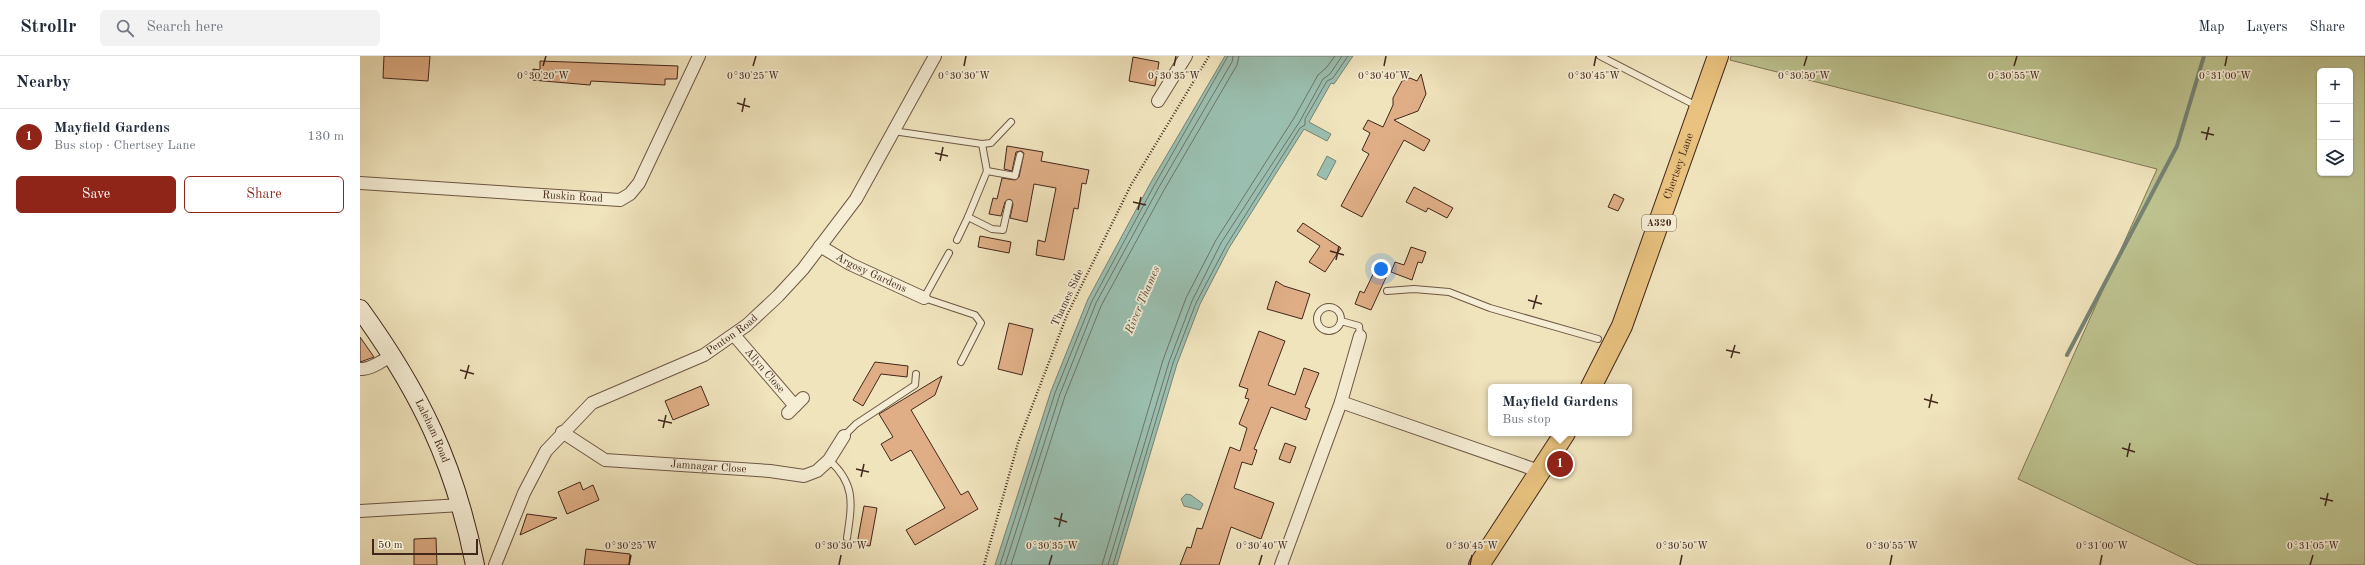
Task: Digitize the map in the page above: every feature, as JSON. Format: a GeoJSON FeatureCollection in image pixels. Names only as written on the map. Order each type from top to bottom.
{"type":"FeatureCollection","features":[{"type":"Feature","properties":{"kind":"main road","name":"Chertsey Lane"},"geometry":{"type":"LineString","coordinates":[[1593,384],[1622,326],[1718,56]]}},
{"type":"Feature","properties":{"kind":"main road","name":"Laleham Road"},"geometry":{"type":"LineString","coordinates":[[360,309],[392,355],[427,416],[443,452],[461,505],[475,565]]}},
{"type":"Feature","properties":{"kind":"main road"},"geometry":{"type":"LineString","coordinates":[[1479,565],[1563,436]]}},
{"type":"Feature","properties":{"kind":"street","name":"Ruskin Road"},"geometry":{"type":"LineString","coordinates":[[360,183],[620,200],[630,194],[639,182],[699,56]]}},
{"type":"Feature","properties":{"kind":"street","name":"Penton Road"},"geometry":{"type":"LineString","coordinates":[[495,565],[524,493],[546,451],[562,432],[592,403],[704,355],[734,335],[778,296],[820,246],[856,199],[935,56]]}},
{"type":"Feature","properties":{"kind":"street"},"geometry":{"type":"LineString","coordinates":[[1158,101],[1186,56]]}},
{"type":"Feature","properties":{"kind":"street","name":"Argosy Gardens"},"geometry":{"type":"LineString","coordinates":[[820,246],[850,264],[924,298]]}},
{"type":"Feature","properties":{"kind":"street","name":"Allyn Close"},"geometry":{"type":"LineString","coordinates":[[734,335],[796,406]]}},
{"type":"Feature","properties":{"kind":"street"},"geometry":{"type":"LineString","coordinates":[[1281,565],[1341,402],[1360,336]]}},
{"type":"Feature","properties":{"kind":"street"},"geometry":{"type":"LineString","coordinates":[[362,369],[392,355]]}},
{"type":"Feature","properties":{"kind":"street"},"geometry":{"type":"LineString","coordinates":[[1341,402],[1539,471]]}},
{"type":"Feature","properties":{"kind":"street","name":"Jamnagar Close"},"geometry":{"type":"LineString","coordinates":[[562,432],[605,460],[770,471],[804,476],[817,471],[829,460],[844,436]]}},
{"type":"Feature","properties":{"kind":"street"},"geometry":{"type":"LineString","coordinates":[[360,511],[461,505]]}},
{"type":"Feature","properties":{"kind":"lane"},"geometry":{"type":"LineString","coordinates":[[1600,56],[1700,108]]}},
{"type":"Feature","properties":{"kind":"lane"},"geometry":{"type":"LineString","coordinates":[[893,131],[982,144],[991,142],[1011,122]]}},
{"type":"Feature","properties":{"kind":"lane"},"geometry":{"type":"LineString","coordinates":[[957,240],[987,171],[982,144]]}},
{"type":"Feature","properties":{"kind":"lane"},"geometry":{"type":"LineString","coordinates":[[987,171],[1015,176],[1020,155]]}},
{"type":"Feature","properties":{"kind":"lane"},"geometry":{"type":"LineString","coordinates":[[968,217],[992,229],[1003,230],[1009,203]]}},
{"type":"Feature","properties":{"kind":"lane"},"geometry":{"type":"LineString","coordinates":[[949,254],[924,298],[974,315],[981,323],[961,362]]}},
{"type":"Feature","properties":{"kind":"lane"},"geometry":{"type":"LineString","coordinates":[[1387,291],[1414,289],[1449,292],[1490,308],[1598,339]]}},
{"type":"Feature","properties":{"kind":"lane"},"geometry":{"type":"LineString","coordinates":[[1326,307],[1334,308],[1340,313],[1341,321],[1334,330],[1327,330],[1318,323],[1317,315],[1326,307]]}},
{"type":"Feature","properties":{"kind":"lane"},"geometry":{"type":"LineString","coordinates":[[1341,321],[1348,321],[1359,326],[1360,336]]}},
{"type":"Feature","properties":{"kind":"lane"},"geometry":{"type":"LineString","coordinates":[[844,436],[856,424],[915,385],[916,374]]}},
{"type":"Feature","properties":{"kind":"lane"},"geometry":{"type":"LineString","coordinates":[[829,460],[842,472],[847,482],[851,497],[847,538]]}},
{"type":"Feature","properties":{"kind":"path","name":"Thames Side"},"geometry":{"type":"LineString","coordinates":[[984,565],[1018,443],[1067,314],[1131,185],[1210,56]]}},
{"type":"Feature","properties":{"kind":"green space"},"geometry":{"type":"Polygon","coordinates":[[[1731,56],[2365,56],[2365,565],[2198,565],[2018,479],[2157,169],[1730,60],[1731,56]]]}},
{"type":"Feature","properties":{"kind":"water","name":"River Thames"},"geometry":{"type":"Polygon","coordinates":[[[1225,56],[1353,56],[1334,84],[1331,83],[1309,122],[1331,134],[1327,141],[1304,129],[1229,248],[1200,304],[1177,364],[1117,565],[995,565],[1051,391],[1088,299],[1151,182],[1225,56]]]}},
{"type":"Feature","properties":{"kind":"water"},"geometry":{"type":"Polygon","coordinates":[[[1327,156],[1336,161],[1326,180],[1317,175],[1327,156]]]}},
{"type":"Feature","properties":{"kind":"water"},"geometry":{"type":"Polygon","coordinates":[[[1186,494],[1191,495],[1203,504],[1200,510],[1184,506],[1181,499],[1186,494]]]}},
{"type":"Feature","properties":{"kind":"building"},"geometry":{"type":"Polygon","coordinates":[[[384,56],[430,56],[428,81],[383,78],[384,56]]]}},
{"type":"Feature","properties":{"kind":"building"},"geometry":{"type":"Polygon","coordinates":[[[1133,57],[1159,62],[1155,86],[1129,81],[1133,57]]]}},
{"type":"Feature","properties":{"kind":"building"},"geometry":{"type":"Polygon","coordinates":[[[540,61],[678,66],[677,79],[665,79],[665,85],[591,81],[590,85],[532,80],[533,69],[540,70],[540,61]]]}},
{"type":"Feature","properties":{"kind":"building"},"geometry":{"type":"Polygon","coordinates":[[[1421,74],[1426,94],[1418,111],[1394,120],[1430,140],[1424,151],[1404,140],[1362,217],[1341,206],[1369,154],[1362,150],[1370,133],[1363,129],[1368,120],[1383,127],[1393,105],[1393,98],[1402,81],[1410,78],[1417,81],[1421,74]]]}},
{"type":"Feature","properties":{"kind":"building"},"geometry":{"type":"Polygon","coordinates":[[[1007,146],[1043,152],[1041,161],[1089,170],[1086,184],[1082,183],[1078,209],[1074,208],[1064,260],[1036,255],[1038,240],[1045,242],[1056,188],[1034,184],[1027,222],[1010,218],[1013,204],[1010,199],[1005,202],[1001,216],[989,214],[993,198],[997,199],[1002,178],[1015,180],[1019,177],[1024,153],[1021,151],[1016,152],[1012,171],[1004,169],[1007,146]]]}},
{"type":"Feature","properties":{"kind":"building"},"geometry":{"type":"Polygon","coordinates":[[[1414,187],[1453,208],[1447,218],[1428,208],[1426,212],[1406,202],[1414,187]]]}},
{"type":"Feature","properties":{"kind":"building"},"geometry":{"type":"Polygon","coordinates":[[[1614,194],[1624,199],[1618,211],[1608,207],[1614,194]]]}},
{"type":"Feature","properties":{"kind":"building"},"geometry":{"type":"Polygon","coordinates":[[[1303,223],[1341,248],[1325,272],[1309,262],[1320,246],[1297,231],[1303,223]]]}},
{"type":"Feature","properties":{"kind":"building"},"geometry":{"type":"Polygon","coordinates":[[[980,236],[1011,242],[1009,253],[978,247],[980,236]]]}},
{"type":"Feature","properties":{"kind":"building"},"geometry":{"type":"Polygon","coordinates":[[[1411,247],[1426,252],[1422,263],[1418,262],[1412,280],[1391,272],[1395,262],[1404,265],[1411,247]]]}},
{"type":"Feature","properties":{"kind":"building"},"geometry":{"type":"Polygon","coordinates":[[[1377,266],[1389,271],[1371,310],[1355,304],[1360,291],[1364,293],[1377,266]]]}},
{"type":"Feature","properties":{"kind":"building"},"geometry":{"type":"Polygon","coordinates":[[[1276,281],[1284,286],[1310,294],[1302,319],[1267,309],[1276,281]]]}},
{"type":"Feature","properties":{"kind":"building"},"geometry":{"type":"Polygon","coordinates":[[[1009,323],[1033,329],[1022,375],[998,369],[1009,323]]]}},
{"type":"Feature","properties":{"kind":"building"},"geometry":{"type":"Polygon","coordinates":[[[1259,331],[1285,341],[1268,385],[1295,395],[1304,368],[1319,373],[1305,407],[1310,409],[1306,420],[1271,407],[1254,449],[1257,450],[1252,465],[1242,462],[1234,488],[1274,503],[1261,539],[1231,527],[1219,565],[1180,565],[1187,547],[1191,548],[1197,528],[1202,529],[1230,447],[1240,451],[1247,428],[1239,424],[1249,399],[1245,398],[1248,389],[1239,386],[1259,331]]]}},
{"type":"Feature","properties":{"kind":"building"},"geometry":{"type":"Polygon","coordinates":[[[360,337],[374,357],[360,362],[360,337]]]}},
{"type":"Feature","properties":{"kind":"building"},"geometry":{"type":"Polygon","coordinates":[[[875,362],[908,366],[907,377],[881,374],[863,406],[853,400],[875,362]]]}},
{"type":"Feature","properties":{"kind":"building"},"geometry":{"type":"Polygon","coordinates":[[[942,376],[935,395],[911,410],[961,495],[968,491],[978,509],[915,545],[906,530],[945,508],[911,450],[891,461],[881,444],[893,437],[879,414],[942,376]]]}},
{"type":"Feature","properties":{"kind":"building"},"geometry":{"type":"Polygon","coordinates":[[[701,386],[709,405],[673,420],[665,401],[701,386]]]}},
{"type":"Feature","properties":{"kind":"building"},"geometry":{"type":"Polygon","coordinates":[[[1285,443],[1296,447],[1290,463],[1279,459],[1285,443]]]}},
{"type":"Feature","properties":{"kind":"building"},"geometry":{"type":"Polygon","coordinates":[[[580,482],[583,490],[593,485],[599,500],[567,514],[558,492],[580,482]]]}},
{"type":"Feature","properties":{"kind":"building"},"geometry":{"type":"Polygon","coordinates":[[[864,506],[877,508],[870,546],[857,544],[864,506]]]}},
{"type":"Feature","properties":{"kind":"building"},"geometry":{"type":"Polygon","coordinates":[[[527,514],[557,518],[520,535],[527,514]]]}},
{"type":"Feature","properties":{"kind":"building"},"geometry":{"type":"Polygon","coordinates":[[[436,538],[437,565],[414,565],[414,539],[436,538]]]}},
{"type":"Feature","properties":{"kind":"building"},"geometry":{"type":"Polygon","coordinates":[[[586,549],[630,554],[629,565],[584,565],[586,549]]]}},
{"type":"Feature","properties":{"kind":"waterway"},"geometry":{"type":"LineString","coordinates":[[2067,355],[2177,146],[2204,56]]}},
{"type":"Feature","properties":{"kind":"place","name":"Mayfield Gardens"},"geometry":{"type":"Point","coordinates":[1560,464]}}]}
